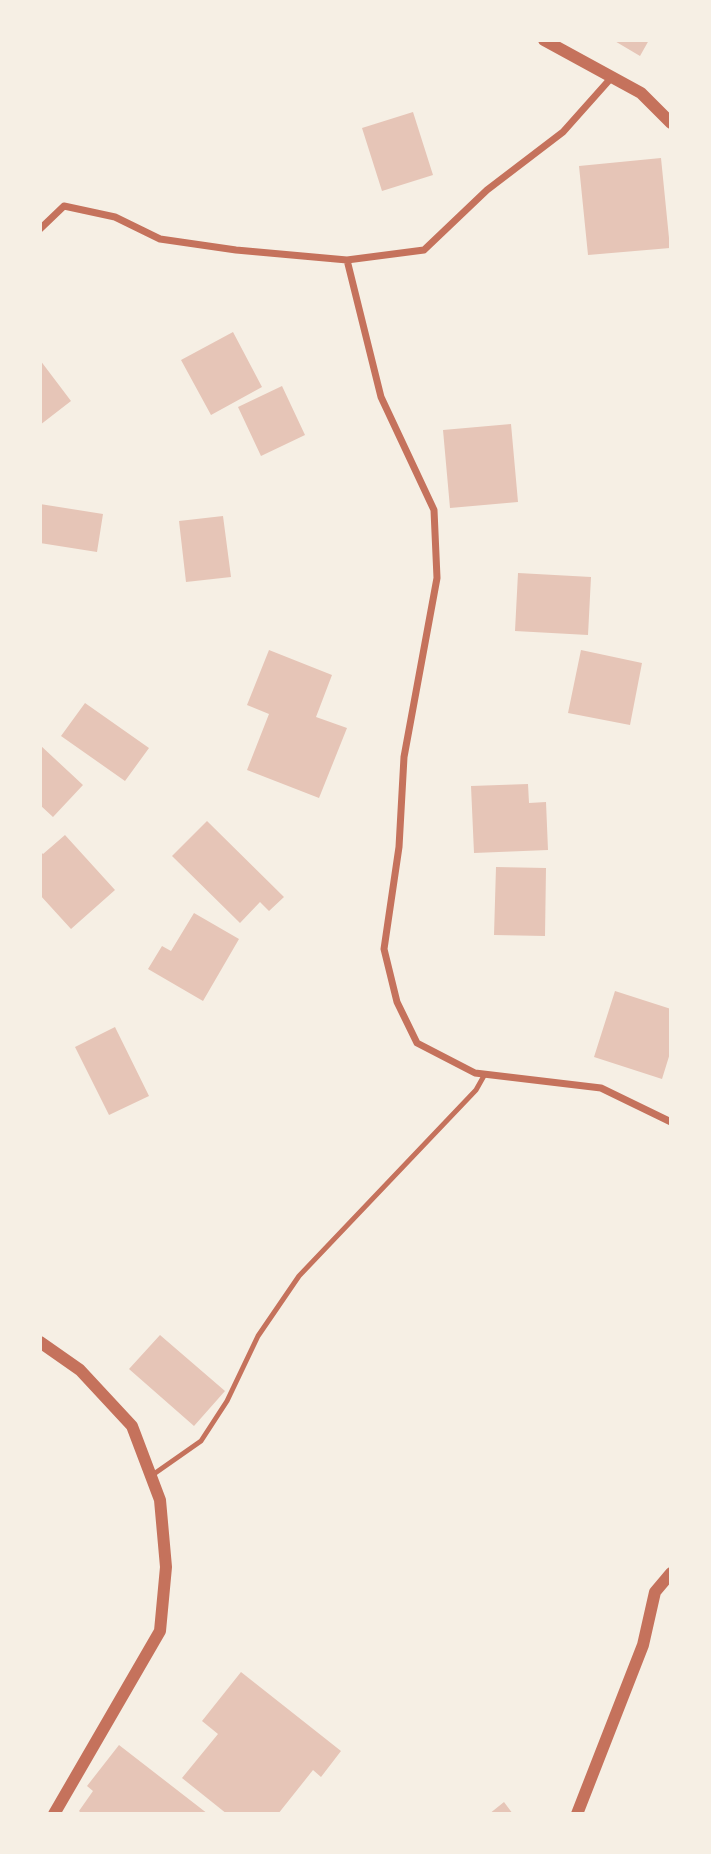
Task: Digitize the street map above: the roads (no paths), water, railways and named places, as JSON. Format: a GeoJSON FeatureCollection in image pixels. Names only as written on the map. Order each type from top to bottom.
{"type":"FeatureCollection","features":[{"type":"Feature","properties":{"kind":"street"},"geometry":{"type":"LineString","coordinates":[[544,40],[640,93],[671,123]]}},
{"type":"Feature","properties":{"kind":"street"},"geometry":{"type":"LineString","coordinates":[[40,229],[64,206],[115,218],[160,239],[236,250],[347,260],[424,250],[487,190],[563,132],[611,77]]}},
{"type":"Feature","properties":{"kind":"street"},"geometry":{"type":"LineString","coordinates":[[347,260],[381,397],[434,510],[437,578],[404,757],[399,846],[384,949],[397,1002],[417,1043],[475,1073],[601,1088],[671,1122]]}},
{"type":"Feature","properties":{"kind":"street"},"geometry":{"type":"LineString","coordinates":[[40,1342],[80,1370],[132,1426],[160,1500],[166,1567],[160,1631],[54,1814]]}},
{"type":"Feature","properties":{"kind":"street"},"geometry":{"type":"LineString","coordinates":[[577,1814],[643,1645],[655,1592],[671,1573]]}},
{"type":"Feature","properties":{"kind":"lane"},"geometry":{"type":"LineString","coordinates":[[151,1476],[201,1441],[228,1401],[258,1336],[299,1276],[476,1090],[485,1074]]}}]}
